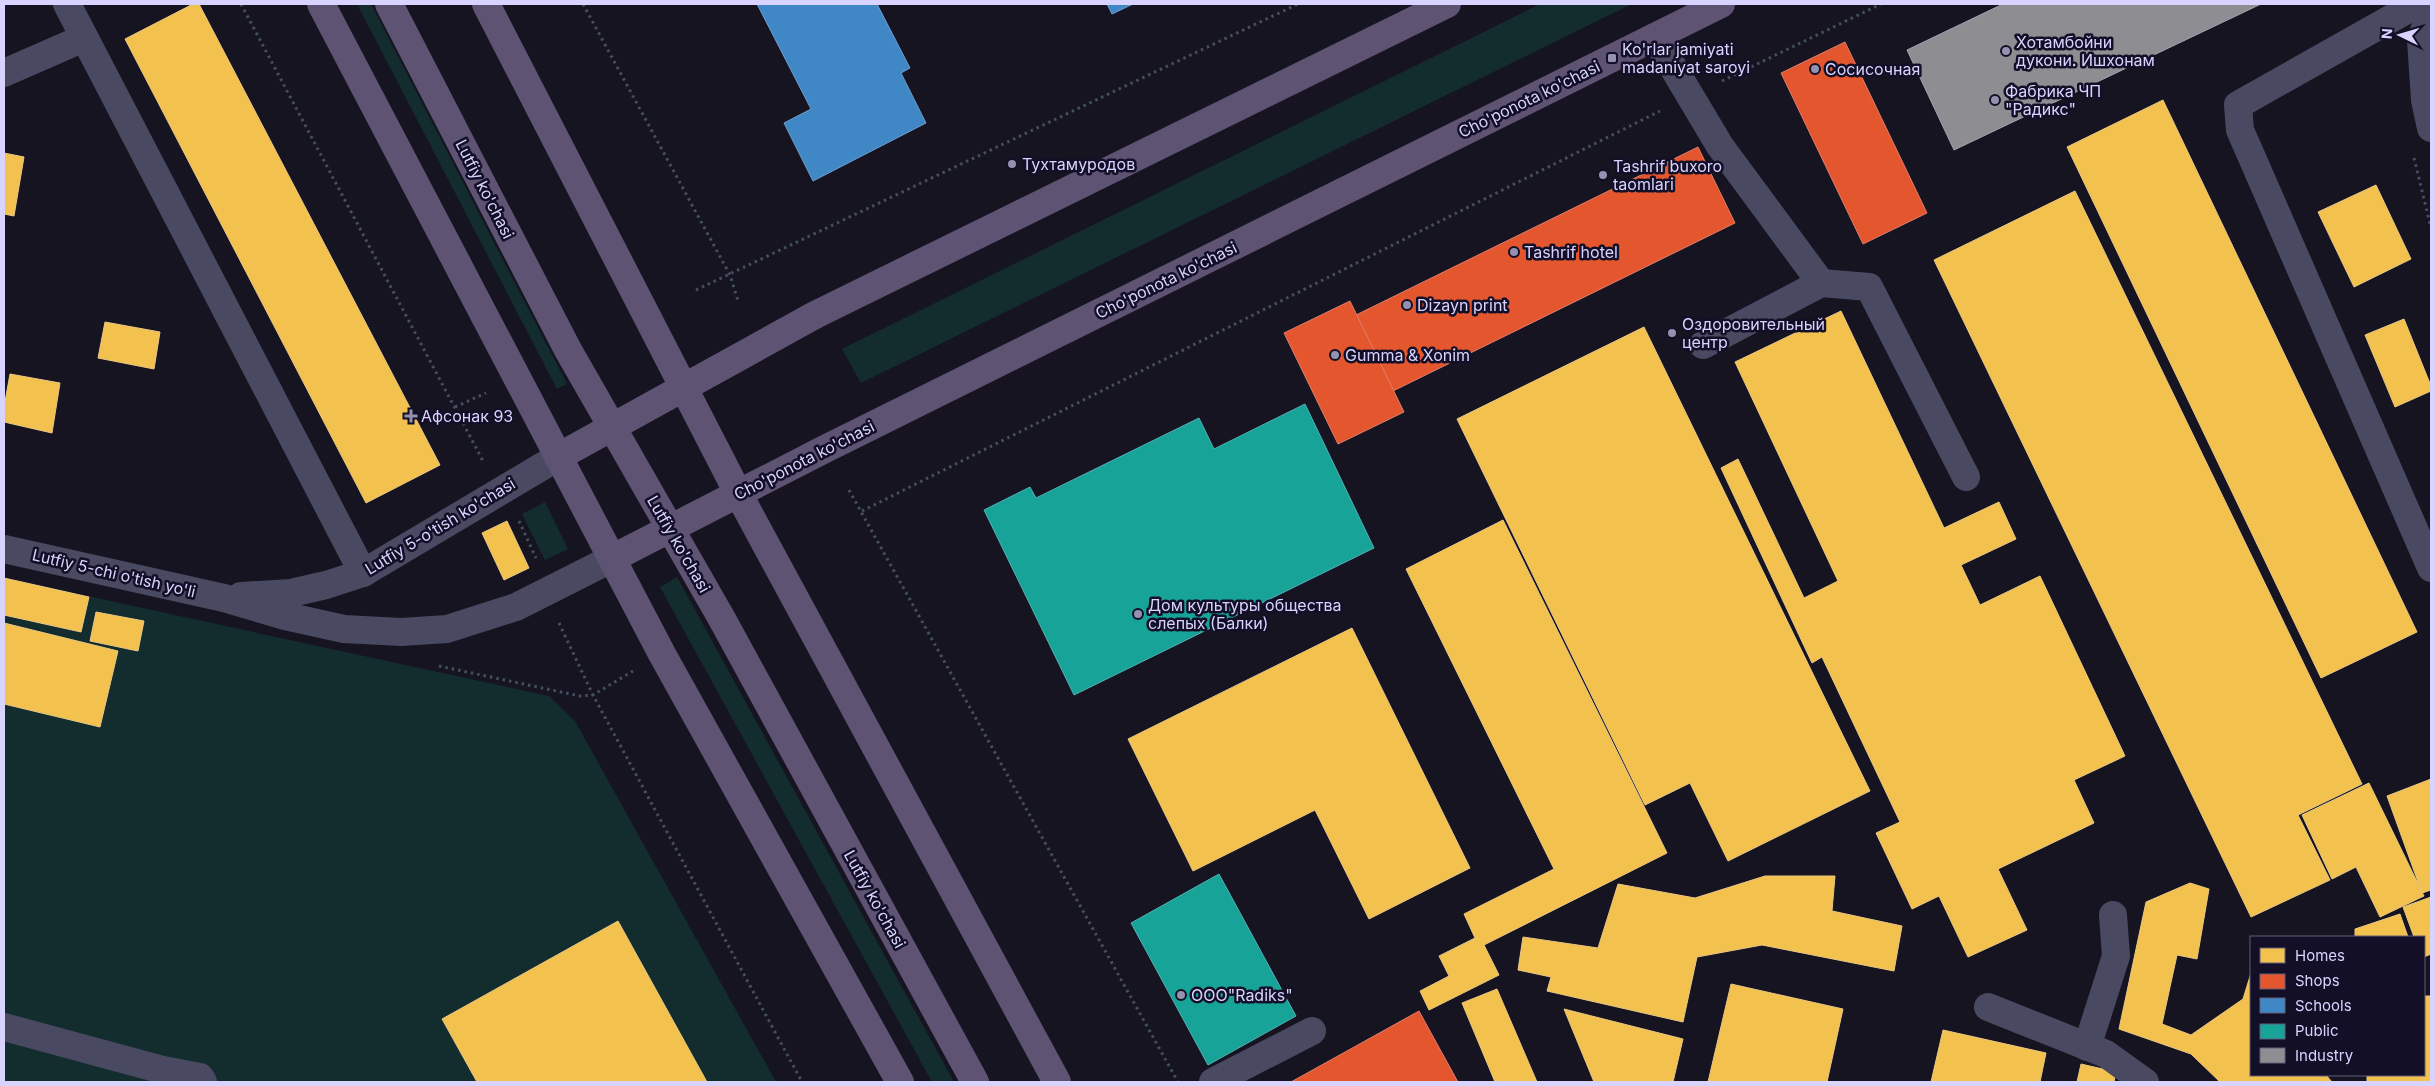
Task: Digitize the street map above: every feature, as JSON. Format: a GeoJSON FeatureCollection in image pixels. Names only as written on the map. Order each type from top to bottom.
{"type":"FeatureCollection","features":[{"type":"Feature","properties":{"kind":"main road"},"geometry":{"type":"LineString","coordinates":[[321,4],[662,654],[900,1082]]}},
{"type":"Feature","properties":{"kind":"main road","name":"Lutfiy ko'chasi"},"geometry":{"type":"LineString","coordinates":[[389,4],[550,316],[670,528],[975,1082]]}},
{"type":"Feature","properties":{"kind":"main road"},"geometry":{"type":"LineString","coordinates":[[486,4],[738,493],[1057,1082]]}},
{"type":"Feature","properties":{"kind":"main road"},"geometry":{"type":"LineString","coordinates":[[682,387],[815,315],[1447,4]]}},
{"type":"Feature","properties":{"kind":"main road","name":"Cho'ponota ko'chasi"},"geometry":{"type":"LineString","coordinates":[[613,558],[738,493],[1721,4]]}},
{"type":"Feature","properties":{"kind":"main road","name":"Lutfiy 5-o'tish ko'chasi"},"geometry":{"type":"LineString","coordinates":[[558,457],[682,387]]}},
{"type":"Feature","properties":{"kind":"street"},"geometry":{"type":"LineString","coordinates":[[66,4],[363,573]]}},
{"type":"Feature","properties":{"kind":"street"},"geometry":{"type":"LineString","coordinates":[[2417,4],[2238,105],[2240,130],[2431,568]]}},
{"type":"Feature","properties":{"kind":"street"},"geometry":{"type":"LineString","coordinates":[[2431,10],[2421,40],[2425,100],[2431,128]]}},
{"type":"Feature","properties":{"kind":"street"},"geometry":{"type":"LineString","coordinates":[[1655,36],[1720,146],[1821,283]]}},
{"type":"Feature","properties":{"kind":"street"},"geometry":{"type":"LineString","coordinates":[[4,73],[84,38]]}},
{"type":"Feature","properties":{"kind":"street"},"geometry":{"type":"LineString","coordinates":[[1703,345],[1821,283],[1870,287],[1966,478]]}},
{"type":"Feature","properties":{"kind":"street","name":"Lutfiy 5-o'tish ko'chasi"},"geometry":{"type":"LineString","coordinates":[[224,598],[291,593],[326,586],[363,573],[558,457]]}},
{"type":"Feature","properties":{"kind":"street","name":"Lutfiy 5-chi o'tish yo'li"},"geometry":{"type":"LineString","coordinates":[[4,548],[224,598]]}},
{"type":"Feature","properties":{"kind":"street"},"geometry":{"type":"LineString","coordinates":[[224,598],[285,616],[344,629],[401,632],[447,629],[516,608],[613,558]]}},
{"type":"Feature","properties":{"kind":"street"},"geometry":{"type":"LineString","coordinates":[[2087,1047],[2116,956],[2113,914]]}},
{"type":"Feature","properties":{"kind":"street"},"geometry":{"type":"LineString","coordinates":[[1988,1007],[2106,1054],[2145,1082]]}},
{"type":"Feature","properties":{"kind":"street"},"geometry":{"type":"LineString","coordinates":[[4,1026],[163,1070],[200,1077],[203,1082]]}},
{"type":"Feature","properties":{"kind":"street"},"geometry":{"type":"LineString","coordinates":[[1213,1082],[1312,1031]]}},
{"type":"Feature","properties":{"kind":"path"},"geometry":{"type":"LineString","coordinates":[[241,4],[486,467]]}},
{"type":"Feature","properties":{"kind":"path"},"geometry":{"type":"LineString","coordinates":[[583,4],[730,275],[738,301]]}},
{"type":"Feature","properties":{"kind":"path"},"geometry":{"type":"LineString","coordinates":[[696,290],[1298,4]]}},
{"type":"Feature","properties":{"kind":"path"},"geometry":{"type":"LineString","coordinates":[[862,511],[1690,96],[1879,4]]}},
{"type":"Feature","properties":{"kind":"path"},"geometry":{"type":"LineString","coordinates":[[455,407],[490,392]]}},
{"type":"Feature","properties":{"kind":"path"},"geometry":{"type":"LineString","coordinates":[[849,490],[1178,1082]]}},
{"type":"Feature","properties":{"kind":"path"},"geometry":{"type":"LineString","coordinates":[[517,516],[539,566]]}},
{"type":"Feature","properties":{"kind":"path"},"geometry":{"type":"LineString","coordinates":[[556,616],[598,704],[802,1082]]}},
{"type":"Feature","properties":{"kind":"green space"},"geometry":{"type":"Polygon","coordinates":[[[357,4],[371,4],[567,384],[557,389],[357,4]]]}},
{"type":"Feature","properties":{"kind":"green space"},"geometry":{"type":"Polygon","coordinates":[[[1540,4],[1632,4],[861,383],[842,349],[1540,4]]]}},
{"type":"Feature","properties":{"kind":"green space"},"geometry":{"type":"Polygon","coordinates":[[[545,502],[568,549],[545,560],[522,514],[545,502]]]}},
{"type":"Feature","properties":{"kind":"green space"},"geometry":{"type":"Polygon","coordinates":[[[677,577],[954,1082],[932,1082],[660,587],[677,577]]]}},
{"type":"Feature","properties":{"kind":"green space"},"geometry":{"type":"Polygon","coordinates":[[[4,578],[549,696],[575,721],[776,1082],[4,1082],[4,578]]]}},
{"type":"Feature","properties":{"kind":"building: Homes"},"geometry":{"type":"Polygon","coordinates":[[[193,4],[199,4],[440,465],[366,503],[125,39],[193,4]]]}},
{"type":"Feature","properties":{"kind":"building: Homes"},"geometry":{"type":"Polygon","coordinates":[[[2163,100],[2417,632],[2321,678],[2067,147],[2163,100]]]}},
{"type":"Feature","properties":{"kind":"building: Homes"},"geometry":{"type":"Polygon","coordinates":[[[4,153],[24,157],[14,216],[4,214],[4,153]]]}},
{"type":"Feature","properties":{"kind":"building: Homes"},"geometry":{"type":"Polygon","coordinates":[[[2376,185],[2411,259],[2354,287],[2318,212],[2376,185]]]}},
{"type":"Feature","properties":{"kind":"building: Homes"},"geometry":{"type":"Polygon","coordinates":[[[2075,191],[2362,784],[2298,815],[2330,880],[2251,917],[1934,260],[2075,191]]]}},
{"type":"Feature","properties":{"kind":"building: Homes"},"geometry":{"type":"Polygon","coordinates":[[[1841,311],[1944,528],[1999,502],[2016,539],[1961,565],[1980,605],[2040,576],[2125,756],[2074,780],[2094,823],[1998,869],[2027,930],[1968,957],[1939,896],[1912,909],[1876,833],[1900,822],[1822,657],[1812,663],[1721,468],[1738,459],[1804,598],[1838,581],[1735,362],[1841,311]]]}},
{"type":"Feature","properties":{"kind":"building: Homes"},"geometry":{"type":"Polygon","coordinates":[[[2404,319],[2431,386],[2431,391],[2395,407],[2365,335],[2404,319]]]}},
{"type":"Feature","properties":{"kind":"building: Homes"},"geometry":{"type":"Polygon","coordinates":[[[105,322],[160,332],[154,369],[98,358],[105,322]]]}},
{"type":"Feature","properties":{"kind":"building: Homes"},"geometry":{"type":"Polygon","coordinates":[[[1644,327],[1870,791],[1728,861],[1690,783],[1645,805],[1457,419],[1644,327]]]}},
{"type":"Feature","properties":{"kind":"building: Homes"},"geometry":{"type":"Polygon","coordinates":[[[10,374],[60,383],[52,433],[4,422],[4,407],[10,374]]]}},
{"type":"Feature","properties":{"kind":"building: Homes"},"geometry":{"type":"Polygon","coordinates":[[[1503,520],[1667,853],[1484,945],[1499,975],[1429,1010],[1420,991],[1449,976],[1439,956],[1475,938],[1464,914],[1554,869],[1406,569],[1503,520]]]}},
{"type":"Feature","properties":{"kind":"building: Homes"},"geometry":{"type":"Polygon","coordinates":[[[507,521],[529,568],[504,580],[482,533],[507,521]]]}},
{"type":"Feature","properties":{"kind":"building: Homes"},"geometry":{"type":"Polygon","coordinates":[[[4,578],[89,597],[81,632],[4,615],[4,578]]]}},
{"type":"Feature","properties":{"kind":"building: Homes"},"geometry":{"type":"Polygon","coordinates":[[[96,612],[144,621],[138,651],[90,641],[96,612]]]}},
{"type":"Feature","properties":{"kind":"building: Homes"},"geometry":{"type":"Polygon","coordinates":[[[4,623],[118,651],[100,727],[4,704],[4,623]]]}},
{"type":"Feature","properties":{"kind":"building: Homes"},"geometry":{"type":"Polygon","coordinates":[[[1352,628],[1470,868],[1369,919],[1315,810],[1193,871],[1128,739],[1352,628]]]}},
{"type":"Feature","properties":{"kind":"building: Homes"},"geometry":{"type":"Polygon","coordinates":[[[2431,779],[2431,890],[2422,893],[2387,796],[2431,779]]]}},
{"type":"Feature","properties":{"kind":"building: Homes"},"geometry":{"type":"Polygon","coordinates":[[[2369,783],[2424,896],[2380,917],[2356,867],[2332,879],[2302,815],[2369,783]]]}},
{"type":"Feature","properties":{"kind":"building: Homes"},"geometry":{"type":"Polygon","coordinates":[[[1765,876],[1835,876],[1832,911],[1902,926],[1894,971],[1762,945],[1697,957],[1683,1022],[1547,991],[1551,977],[1518,970],[1523,937],[1598,948],[1618,884],[1695,898],[1765,876]]]}},
{"type":"Feature","properties":{"kind":"building: Homes"},"geometry":{"type":"Polygon","coordinates":[[[2190,883],[2209,889],[2197,959],[2177,955],[2162,1024],[2191,1035],[2243,999],[2250,976],[2250,1076],[2327,1076],[2332,1082],[2220,1082],[2191,1054],[2119,1029],[2146,902],[2190,883]]]}},
{"type":"Feature","properties":{"kind":"building: Homes"},"geometry":{"type":"Polygon","coordinates":[[[2431,897],[2431,954],[2425,957],[2425,936],[2414,936],[2403,907],[2431,897]]]}},
{"type":"Feature","properties":{"kind":"building: Homes"},"geometry":{"type":"Polygon","coordinates":[[[2400,914],[2408,936],[2355,936],[2355,929],[2400,914]]]}},
{"type":"Feature","properties":{"kind":"building: Homes"},"geometry":{"type":"Polygon","coordinates":[[[618,921],[707,1082],[477,1082],[442,1019],[618,921]]]}},
{"type":"Feature","properties":{"kind":"building: Homes"},"geometry":{"type":"Polygon","coordinates":[[[1731,984],[1843,1009],[1827,1082],[1708,1082],[1731,984]]]}},
{"type":"Feature","properties":{"kind":"building: Homes"},"geometry":{"type":"Polygon","coordinates":[[[1497,989],[1537,1082],[1495,1082],[1462,1003],[1497,989]]]}},
{"type":"Feature","properties":{"kind":"building: Homes"},"geometry":{"type":"Polygon","coordinates":[[[2425,996],[2431,996],[2431,1082],[2367,1082],[2367,1076],[2425,1076],[2425,996]]]}},
{"type":"Feature","properties":{"kind":"building: Homes"},"geometry":{"type":"Polygon","coordinates":[[[1564,1009],[1683,1039],[1673,1082],[1594,1082],[1564,1009]]]}},
{"type":"Feature","properties":{"kind":"building: Homes"},"geometry":{"type":"Polygon","coordinates":[[[1943,1030],[2046,1053],[2040,1082],[1931,1082],[1943,1030]]]}},
{"type":"Feature","properties":{"kind":"building: Homes"},"geometry":{"type":"Polygon","coordinates":[[[2081,1064],[2116,1072],[2114,1082],[2077,1082],[2081,1064]]]}},
{"type":"Feature","properties":{"kind":"building: Shops"},"geometry":{"type":"Polygon","coordinates":[[[1845,42],[1927,213],[1863,244],[1781,73],[1845,42]]]}},
{"type":"Feature","properties":{"kind":"building: Shops"},"geometry":{"type":"Polygon","coordinates":[[[1698,147],[1735,223],[1393,391],[1356,315],[1698,147]]]}},
{"type":"Feature","properties":{"kind":"building: Shops","name":"Gumma & Xonim"},"geometry":{"type":"Polygon","coordinates":[[[1350,301],[1404,412],[1338,444],[1284,333],[1350,301]]]}},
{"type":"Feature","properties":{"kind":"building: Shops"},"geometry":{"type":"Polygon","coordinates":[[[1419,1011],[1458,1082],[1291,1082],[1419,1011]]]}},
{"type":"Feature","properties":{"kind":"building: Schools"},"geometry":{"type":"Polygon","coordinates":[[[757,4],[877,4],[910,68],[901,73],[926,123],[813,181],[784,123],[811,109],[757,4]]]}},
{"type":"Feature","properties":{"kind":"building: Schools"},"geometry":{"type":"Polygon","coordinates":[[[1107,4],[1133,4],[1112,14],[1107,4]]]}},
{"type":"Feature","properties":{"kind":"building: Public","name":"Дом культуры общества слепых (Балки)"},"geometry":{"type":"Polygon","coordinates":[[[1305,404],[1374,548],[1074,695],[984,510],[1030,487],[1036,498],[1199,418],[1214,449],[1305,404]]]}},
{"type":"Feature","properties":{"kind":"building: Public"},"geometry":{"type":"Polygon","coordinates":[[[1219,874],[1296,1016],[1208,1065],[1131,923],[1219,874]]]}},
{"type":"Feature","properties":{"kind":"building: Industry","name":"Фабрика ЧП \"Радикс\""},"geometry":{"type":"Polygon","coordinates":[[[2003,4],[2261,4],[1954,150],[1907,50],[2003,4]]]}},
{"type":"Feature","properties":{"kind":"place","name":"Хотамбойни дукони. Ишхонам"},"geometry":{"type":"Point","coordinates":[2006,51]}},
{"type":"Feature","properties":{"kind":"place","name":"Ko'rlar jamiyati madaniyat saroyi"},"geometry":{"type":"Point","coordinates":[1612,58]}},
{"type":"Feature","properties":{"kind":"place","name":"Сосисочная"},"geometry":{"type":"Point","coordinates":[1815,69]}},
{"type":"Feature","properties":{"kind":"place","name":"Фабрика ЧП \"Радикс\""},"geometry":{"type":"Point","coordinates":[1995,100]}},
{"type":"Feature","properties":{"kind":"place","name":"Тухтамуродов"},"geometry":{"type":"Point","coordinates":[1012,164]}},
{"type":"Feature","properties":{"kind":"place","name":"Tashrif buxoro taomlari"},"geometry":{"type":"Point","coordinates":[1603,175]}},
{"type":"Feature","properties":{"kind":"place","name":"Tashrif hotel"},"geometry":{"type":"Point","coordinates":[1514,252]}},
{"type":"Feature","properties":{"kind":"place","name":"Dizayn print"},"geometry":{"type":"Point","coordinates":[1407,305]}},
{"type":"Feature","properties":{"kind":"place","name":"Оздоровительный центр"},"geometry":{"type":"Point","coordinates":[1672,333]}},
{"type":"Feature","properties":{"kind":"place","name":"Gumma & Xonim"},"geometry":{"type":"Point","coordinates":[1335,355]}},
{"type":"Feature","properties":{"kind":"place","name":"Афсонак 93"},"geometry":{"type":"Point","coordinates":[411,416]}},
{"type":"Feature","properties":{"kind":"place","name":"Дом культуры общества слепых (Балки)"},"geometry":{"type":"Point","coordinates":[1138,614]}},
{"type":"Feature","properties":{"kind":"place","name":"OOO\"Radiks\""},"geometry":{"type":"Point","coordinates":[1181,995]}}]}
